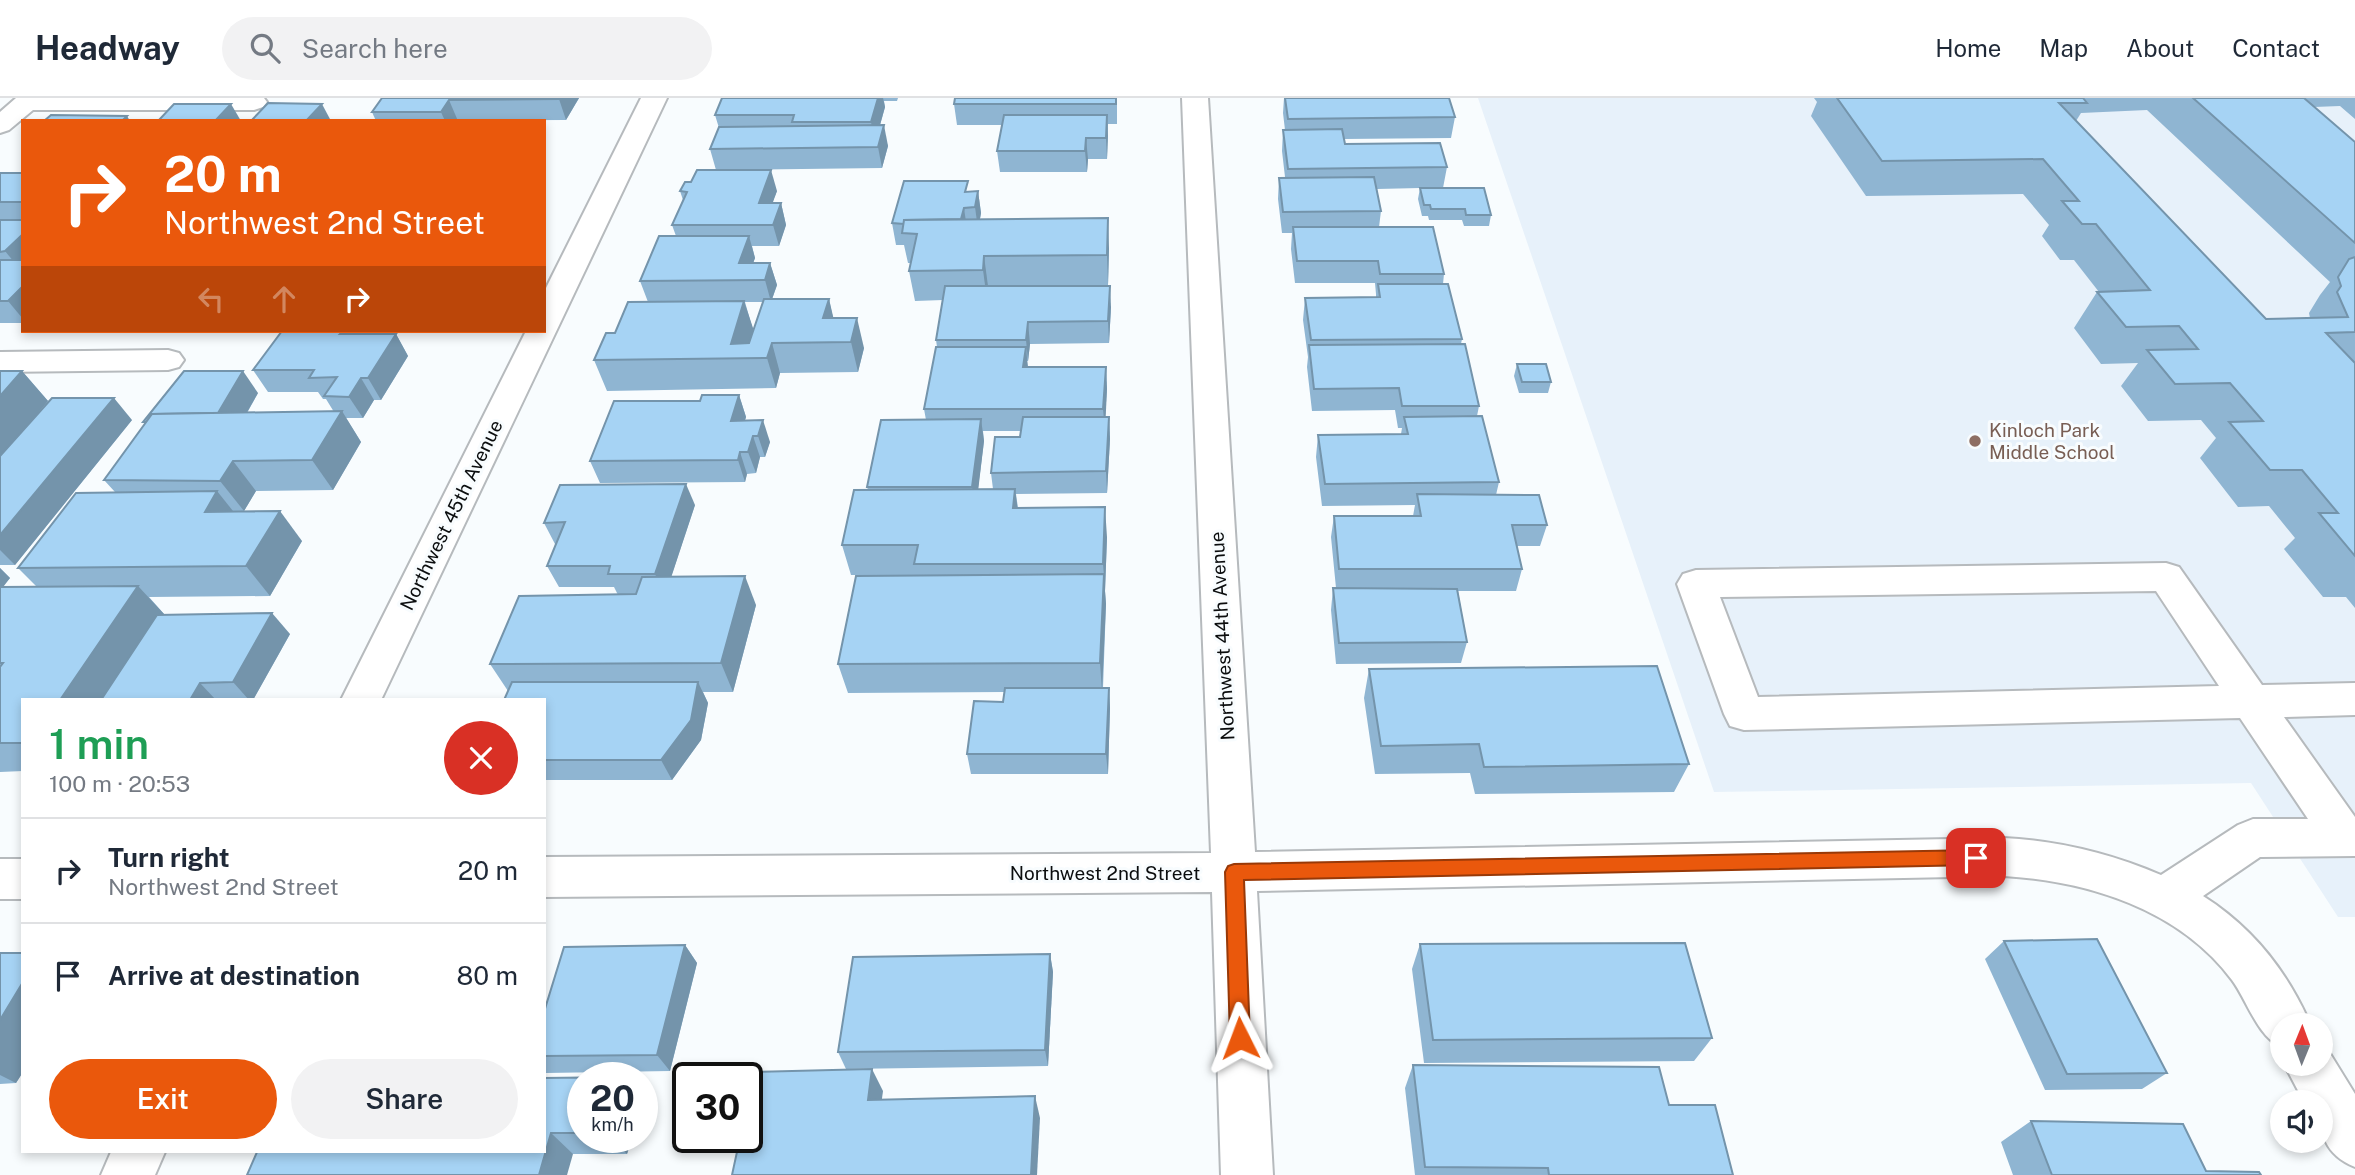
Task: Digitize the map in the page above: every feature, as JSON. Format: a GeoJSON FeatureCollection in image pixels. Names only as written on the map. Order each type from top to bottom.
{"type":"FeatureCollection","features":[{"type":"Feature","properties":{"kind":"street"},"geometry":{"type":"LineString","coordinates":[[546,319],[654,98]]}},
{"type":"Feature","properties":{"kind":"street","name":"Northwest 44th Avenue"},"geometry":{"type":"LineString","coordinates":[[1195,98],[1247,1175]]}},
{"type":"Feature","properties":{"kind":"street"},"geometry":{"type":"LineString","coordinates":[[0,125],[29,100],[254,102]]}},
{"type":"Feature","properties":{"kind":"street","name":"Northwest 45th Avenue"},"geometry":{"type":"LineString","coordinates":[[362,698],[540,333]]}},
{"type":"Feature","properties":{"kind":"street"},"geometry":{"type":"LineString","coordinates":[[0,362],[168,360]]}},
{"type":"Feature","properties":{"kind":"street"},"geometry":{"type":"LineString","coordinates":[[2350,837],[2251,701],[2166,577],[1696,584],[1744,714],[2251,701],[2355,699]]}},
{"type":"Feature","properties":{"kind":"street"},"geometry":{"type":"LineString","coordinates":[[2164,897],[2253,838],[2350,837]]}},
{"type":"Feature","properties":{"kind":"street","name":"Northwest 2nd Street"},"geometry":{"type":"LineString","coordinates":[[546,877],[1234,872],[2004,857],[2055,860],[2092,869],[2164,897],[2205,924],[2238,951],[2257,975],[2279,1013]]}},
{"type":"Feature","properties":{"kind":"street"},"geometry":{"type":"LineString","coordinates":[[0,879],[21,879]]}},
{"type":"Feature","properties":{"kind":"street"},"geometry":{"type":"LineString","coordinates":[[2316,1076],[2355,1141]]}},
{"type":"Feature","properties":{"kind":"street"},"geometry":{"type":"LineString","coordinates":[[127,1175],[138,1153]]}},
{"type":"Feature","properties":{"kind":"shaded area","name":"Kinloch Park Middle School"},"geometry":{"type":"Polygon","coordinates":[[[1478,98],[2355,98],[2355,917],[2338,917],[2251,783],[1714,792],[1478,98]]]}},
{"type":"Feature","properties":{"kind":"building"},"geometry":{"type":"Polygon","coordinates":[[[382,98],[559,99],[449,100],[441,112],[372,112],[382,98]]]}},
{"type":"Feature","properties":{"kind":"building"},"geometry":{"type":"Polygon","coordinates":[[[722,98],[878,98],[871,122],[792,122],[794,115],[715,115],[722,98]]]}},
{"type":"Feature","properties":{"kind":"building"},"geometry":{"type":"Polygon","coordinates":[[[955,98],[1116,98],[1116,104],[954,104],[955,98]]]}},
{"type":"Feature","properties":{"kind":"building"},"geometry":{"type":"Polygon","coordinates":[[[1285,98],[1449,98],[1455,117],[1288,119],[1285,98]]]}},
{"type":"Feature","properties":{"kind":"building"},"geometry":{"type":"Polygon","coordinates":[[[1837,98],[2083,98],[2087,103],[2059,103],[2266,319],[2348,317],[2337,292],[2341,286],[2338,277],[2349,259],[2355,257],[2355,332],[2326,333],[2355,363],[2355,556],[2319,513],[2338,513],[2302,470],[2270,470],[2229,422],[2263,421],[2230,383],[2175,384],[2147,350],[2198,349],[2179,326],[2126,327],[2097,292],[2150,290],[2096,224],[2082,224],[2062,201],[2079,201],[2043,159],[1882,161],[1837,98]]]}},
{"type":"Feature","properties":{"kind":"building"},"geometry":{"type":"Polygon","coordinates":[[[2193,98],[2304,98],[2355,142],[2355,243],[2193,98]]]}},
{"type":"Feature","properties":{"kind":"building"},"geometry":{"type":"Polygon","coordinates":[[[268,103],[322,104],[308,119],[253,119],[268,103]]]}},
{"type":"Feature","properties":{"kind":"building"},"geometry":{"type":"Polygon","coordinates":[[[174,104],[231,104],[217,119],[160,119],[174,104]]]}},
{"type":"Feature","properties":{"kind":"building"},"geometry":{"type":"Polygon","coordinates":[[[51,115],[127,116],[124,119],[46,119],[51,115]]]}},
{"type":"Feature","properties":{"kind":"building"},"geometry":{"type":"Polygon","coordinates":[[[1004,115],[1107,115],[1106,138],[1086,138],[1085,151],[997,151],[1004,115]]]}},
{"type":"Feature","properties":{"kind":"building"},"geometry":{"type":"Polygon","coordinates":[[[884,125],[878,147],[710,149],[719,127],[884,125]]]}},
{"type":"Feature","properties":{"kind":"building"},"geometry":{"type":"Polygon","coordinates":[[[1342,129],[1345,144],[1440,143],[1447,167],[1288,169],[1283,130],[1342,129]]]}},
{"type":"Feature","properties":{"kind":"building"},"geometry":{"type":"Polygon","coordinates":[[[697,170],[771,170],[759,203],[781,203],[773,225],[672,225],[687,192],[680,191],[685,182],[691,182],[697,170]]]}},
{"type":"Feature","properties":{"kind":"building"},"geometry":{"type":"Polygon","coordinates":[[[0,173],[21,173],[21,202],[0,202],[0,173]]]}},
{"type":"Feature","properties":{"kind":"building"},"geometry":{"type":"Polygon","coordinates":[[[1374,177],[1381,211],[1283,212],[1279,178],[1374,177]]]}},
{"type":"Feature","properties":{"kind":"building"},"geometry":{"type":"Polygon","coordinates":[[[904,181],[968,181],[965,192],[978,191],[975,207],[964,208],[961,219],[904,220],[904,224],[892,223],[904,181]]]}},
{"type":"Feature","properties":{"kind":"building"},"geometry":{"type":"Polygon","coordinates":[[[1420,188],[1484,188],[1491,215],[1466,215],[1465,209],[1431,209],[1430,205],[1424,205],[1420,188]]]}},
{"type":"Feature","properties":{"kind":"building"},"geometry":{"type":"Polygon","coordinates":[[[1108,218],[1107,255],[984,256],[983,270],[909,271],[917,234],[902,233],[904,220],[1108,218]]]}},
{"type":"Feature","properties":{"kind":"building"},"geometry":{"type":"Polygon","coordinates":[[[0,220],[21,220],[21,236],[5,251],[0,252],[0,220]]]}},
{"type":"Feature","properties":{"kind":"building"},"geometry":{"type":"Polygon","coordinates":[[[1293,227],[1433,227],[1444,274],[1380,274],[1378,261],[1297,261],[1293,227]]]}},
{"type":"Feature","properties":{"kind":"building"},"geometry":{"type":"Polygon","coordinates":[[[659,236],[749,236],[739,263],[770,263],[765,280],[640,281],[659,236]]]}},
{"type":"Feature","properties":{"kind":"building"},"geometry":{"type":"Polygon","coordinates":[[[0,260],[21,260],[21,288],[8,301],[0,301],[0,260]]]}},
{"type":"Feature","properties":{"kind":"building"},"geometry":{"type":"Polygon","coordinates":[[[1378,284],[1448,284],[1462,339],[1311,340],[1305,298],[1380,297],[1378,284]]]}},
{"type":"Feature","properties":{"kind":"building"},"geometry":{"type":"Polygon","coordinates":[[[945,286],[1110,286],[1108,321],[1028,322],[1026,340],[936,340],[945,286]]]}},
{"type":"Feature","properties":{"kind":"building"},"geometry":{"type":"Polygon","coordinates":[[[764,299],[829,299],[823,318],[857,318],[851,342],[772,343],[767,358],[594,360],[606,333],[615,333],[628,302],[744,301],[731,344],[749,343],[764,299]]]}},
{"type":"Feature","properties":{"kind":"building"},"geometry":{"type":"Polygon","coordinates":[[[281,333],[396,334],[368,378],[361,378],[349,397],[324,396],[337,377],[309,378],[314,370],[253,370],[281,333]]]}},
{"type":"Feature","properties":{"kind":"building"},"geometry":{"type":"Polygon","coordinates":[[[1465,344],[1479,406],[1402,406],[1399,388],[1314,389],[1309,345],[1465,344]]]}},
{"type":"Feature","properties":{"kind":"building"},"geometry":{"type":"Polygon","coordinates":[[[936,347],[1026,347],[1023,367],[1106,367],[1103,409],[924,409],[936,347]]]}},
{"type":"Feature","properties":{"kind":"building"},"geometry":{"type":"Polygon","coordinates":[[[1517,364],[1546,364],[1551,382],[1522,382],[1517,364]]]}},
{"type":"Feature","properties":{"kind":"building"},"geometry":{"type":"Polygon","coordinates":[[[0,371],[22,371],[0,396],[0,371]]]}},
{"type":"Feature","properties":{"kind":"building"},"geometry":{"type":"Polygon","coordinates":[[[184,371],[243,371],[218,413],[152,414],[143,422],[184,371]]]}},
{"type":"Feature","properties":{"kind":"building"},"geometry":{"type":"Polygon","coordinates":[[[702,395],[739,395],[731,421],[763,420],[758,436],[753,436],[748,452],[740,452],[738,460],[590,461],[614,401],[700,401],[702,395]]]}},
{"type":"Feature","properties":{"kind":"building"},"geometry":{"type":"Polygon","coordinates":[[[52,398],[114,398],[0,535],[0,456],[52,398]]]}},
{"type":"Feature","properties":{"kind":"building"},"geometry":{"type":"Polygon","coordinates":[[[342,411],[312,460],[233,461],[220,481],[104,480],[152,414],[342,411]]]}},
{"type":"Feature","properties":{"kind":"building"},"geometry":{"type":"Polygon","coordinates":[[[1482,416],[1499,482],[1325,484],[1318,435],[1408,434],[1404,417],[1482,416]]]}},
{"type":"Feature","properties":{"kind":"building"},"geometry":{"type":"Polygon","coordinates":[[[1023,417],[1109,417],[1106,471],[991,473],[995,437],[1020,437],[1023,417]]]}},
{"type":"Feature","properties":{"kind":"building"},"geometry":{"type":"Polygon","coordinates":[[[981,419],[972,487],[867,487],[881,420],[981,419]]]}},
{"type":"Feature","properties":{"kind":"building"},"geometry":{"type":"Polygon","coordinates":[[[686,484],[655,574],[608,574],[610,566],[547,566],[565,522],[544,523],[560,485],[686,484]]]}},
{"type":"Feature","properties":{"kind":"building"},"geometry":{"type":"Polygon","coordinates":[[[1015,489],[1013,508],[1105,507],[1103,564],[914,564],[918,545],[842,545],[854,490],[1015,489]]]}},
{"type":"Feature","properties":{"kind":"building"},"geometry":{"type":"Polygon","coordinates":[[[217,491],[205,512],[280,511],[246,566],[18,568],[76,493],[217,491]]]}},
{"type":"Feature","properties":{"kind":"building"},"geometry":{"type":"Polygon","coordinates":[[[1417,494],[1539,495],[1547,525],[1512,525],[1522,569],[1339,569],[1334,516],[1421,516],[1417,494]]]}},
{"type":"Feature","properties":{"kind":"building"},"geometry":{"type":"Polygon","coordinates":[[[1104,574],[1100,663],[838,664],[856,576],[1104,574]]]}},
{"type":"Feature","properties":{"kind":"building"},"geometry":{"type":"Polygon","coordinates":[[[745,576],[721,663],[490,664],[519,596],[636,594],[642,577],[745,576]]]}},
{"type":"Feature","properties":{"kind":"building"},"geometry":{"type":"Polygon","coordinates":[[[138,586],[61,698],[21,698],[21,743],[0,743],[0,667],[3,663],[0,663],[0,587],[138,586]]]}},
{"type":"Feature","properties":{"kind":"building"},"geometry":{"type":"Polygon","coordinates":[[[1333,588],[1457,589],[1467,642],[1339,643],[1333,588]]]}},
{"type":"Feature","properties":{"kind":"building"},"geometry":{"type":"Polygon","coordinates":[[[272,613],[233,682],[200,683],[191,698],[102,698],[157,615],[272,613]]]}},
{"type":"Feature","properties":{"kind":"building"},"geometry":{"type":"Polygon","coordinates":[[[1657,666],[1689,764],[1484,767],[1479,744],[1381,746],[1369,669],[1657,666]]]}},
{"type":"Feature","properties":{"kind":"building"},"geometry":{"type":"Polygon","coordinates":[[[512,682],[698,682],[691,720],[661,760],[546,760],[546,698],[505,698],[512,682]]]}},
{"type":"Feature","properties":{"kind":"building"},"geometry":{"type":"Polygon","coordinates":[[[1005,688],[1109,688],[1106,754],[967,754],[974,701],[1003,702],[1005,688]]]}},
{"type":"Feature","properties":{"kind":"building"},"geometry":{"type":"Polygon","coordinates":[[[2097,939],[2167,1073],[2067,1074],[2004,941],[2097,939]]]}},
{"type":"Feature","properties":{"kind":"building"},"geometry":{"type":"Polygon","coordinates":[[[1685,943],[1712,1038],[1433,1040],[1420,944],[1685,943]]]}},
{"type":"Feature","properties":{"kind":"building"},"geometry":{"type":"Polygon","coordinates":[[[685,945],[657,1055],[546,1056],[546,1006],[564,947],[685,945]]]}},
{"type":"Feature","properties":{"kind":"building"},"geometry":{"type":"Polygon","coordinates":[[[0,953],[21,953],[21,985],[0,1020],[0,953]]]}},
{"type":"Feature","properties":{"kind":"building"},"geometry":{"type":"Polygon","coordinates":[[[1050,954],[1045,1050],[838,1052],[853,957],[1050,954]]]}},
{"type":"Feature","properties":{"kind":"building"},"geometry":{"type":"Polygon","coordinates":[[[1413,1065],[1659,1067],[1669,1105],[1715,1105],[1733,1175],[1549,1175],[1548,1168],[1425,1167],[1413,1065]]]}},
{"type":"Feature","properties":{"kind":"building"},"geometry":{"type":"Polygon","coordinates":[[[872,1069],[868,1100],[1035,1096],[1031,1175],[732,1175],[737,1153],[763,1153],[763,1072],[872,1069]]]}},
{"type":"Feature","properties":{"kind":"building"},"geometry":{"type":"Polygon","coordinates":[[[546,1078],[567,1078],[567,1133],[551,1133],[546,1150],[546,1078]]]}},
{"type":"Feature","properties":{"kind":"building"},"geometry":{"type":"Polygon","coordinates":[[[2031,1121],[2183,1124],[2206,1171],[2259,1172],[2261,1175],[2052,1175],[2031,1121]]]}},
{"type":"Feature","properties":{"kind":"building"},"geometry":{"type":"Polygon","coordinates":[[[257,1153],[545,1153],[539,1175],[247,1175],[257,1153]]]}},
{"type":"Feature","properties":{"kind":"place","name":"Kinloch Park Middle School"},"geometry":{"type":"Point","coordinates":[1975,441]}},
{"type":"Feature","properties":{"kind":"route"},"geometry":{"type":"LineString","coordinates":[[1240,1038],[1234,872],[1976,858]]}}]}
